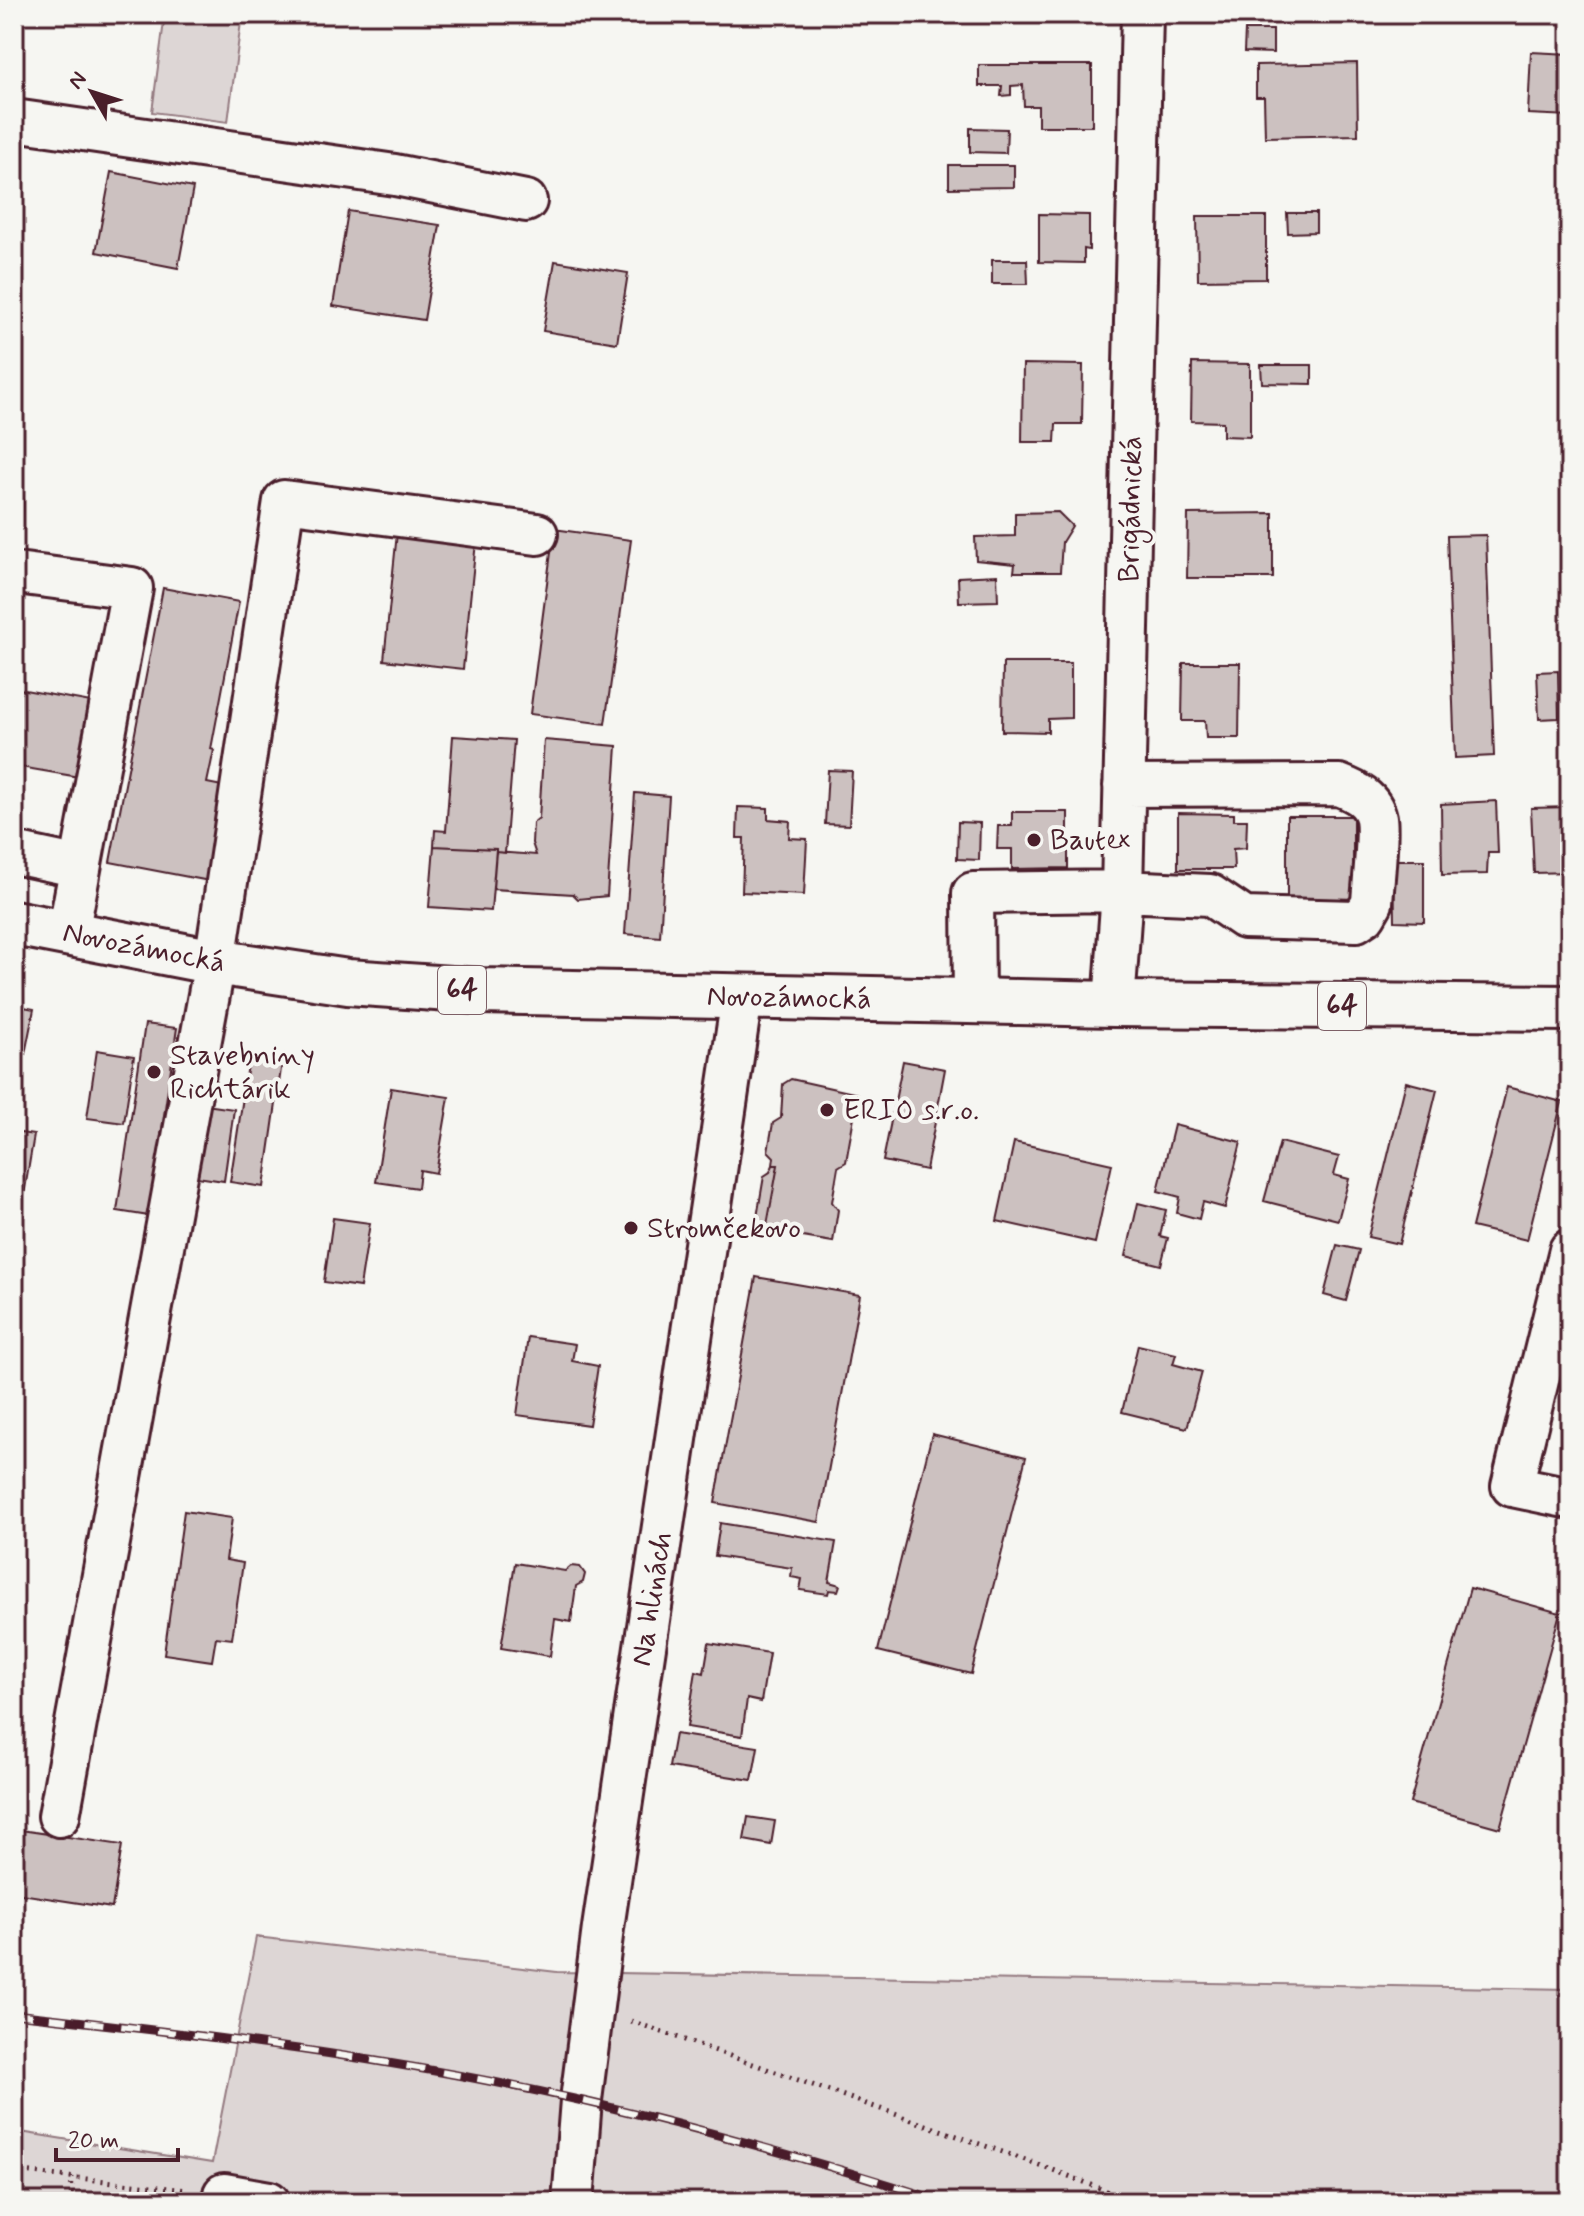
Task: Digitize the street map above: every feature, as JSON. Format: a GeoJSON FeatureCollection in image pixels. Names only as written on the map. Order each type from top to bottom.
{"type":"FeatureCollection","features":[{"type":"Feature","properties":{"kind":"main road","name":"Novozámocká"},"geometry":{"type":"LineString","coordinates":[[14,923],[215,962],[348,982],[480,991],[1114,1004],[1570,1008]]}},
{"type":"Feature","properties":{"kind":"street","name":"Brigádnická"},"geometry":{"type":"LineString","coordinates":[[1114,1004],[1122,891],[1142,14]]}},
{"type":"Feature","properties":{"kind":"street"},"geometry":{"type":"LineString","coordinates":[[14,120],[395,175],[526,201]]}},
{"type":"Feature","properties":{"kind":"street"},"geometry":{"type":"LineString","coordinates":[[59,1816],[215,962],[284,501],[537,534]]}},
{"type":"Feature","properties":{"kind":"street"},"geometry":{"type":"LineString","coordinates":[[24,574],[132,588],[68,934]]}},
{"type":"Feature","properties":{"kind":"street"},"geometry":{"type":"LineString","coordinates":[[974,1001],[973,893],[1122,891],[1210,895],[1244,918],[1356,921],[1365,915],[1372,903],[1376,818],[1367,801],[1356,791],[1339,785],[1124,786]]}},
{"type":"Feature","properties":{"kind":"street"},"geometry":{"type":"LineString","coordinates":[[14,853],[80,867]]}},
{"type":"Feature","properties":{"kind":"street","name":"Na hlinách"},"geometry":{"type":"LineString","coordinates":[[573,2202],[592,2008],[742,997]]}},
{"type":"Feature","properties":{"kind":"street"},"geometry":{"type":"LineString","coordinates":[[1570,1250],[1512,1486],[1570,1498]]}},
{"type":"Feature","properties":{"kind":"street"},"geometry":{"type":"LineString","coordinates":[[224,2194],[269,2202]]}},
{"type":"Feature","properties":{"kind":"path"},"geometry":{"type":"LineString","coordinates":[[592,2008],[1048,2168],[1135,2202]]}},
{"type":"Feature","properties":{"kind":"path"},"geometry":{"type":"LineString","coordinates":[[14,2171],[224,2194]]}},
{"type":"Feature","properties":{"kind":"path"},"geometry":{"type":"LineString","coordinates":[[71,2202],[72,2177]]}},
{"type":"Feature","properties":{"kind":"shaded area"},"geometry":{"type":"Polygon","coordinates":[[[165,14],[242,14],[228,122],[152,112],[165,14]]]}},
{"type":"Feature","properties":{"kind":"shaded area"},"geometry":{"type":"Polygon","coordinates":[[[256,1937],[557,1972],[1570,1989],[1570,2202],[14,2202],[14,2131],[212,2163],[256,1937]]]}},
{"type":"Feature","properties":{"kind":"building"},"geometry":{"type":"Polygon","coordinates":[[[1403,14],[1464,14],[1464,21],[1403,20],[1403,14]]]}},
{"type":"Feature","properties":{"kind":"building"},"geometry":{"type":"Polygon","coordinates":[[[1245,30],[1273,30],[1273,53],[1244,52],[1245,30]]]}},
{"type":"Feature","properties":{"kind":"building"},"geometry":{"type":"Polygon","coordinates":[[[1531,52],[1570,54],[1570,116],[1528,114],[1531,52]]]}},
{"type":"Feature","properties":{"kind":"building"},"geometry":{"type":"Polygon","coordinates":[[[1357,63],[1358,135],[1265,137],[1264,97],[1256,97],[1256,65],[1357,63]]]}},
{"type":"Feature","properties":{"kind":"building"},"geometry":{"type":"Polygon","coordinates":[[[979,65],[1092,65],[1092,126],[1038,126],[1038,106],[1024,106],[1023,85],[1011,86],[1011,95],[1001,96],[1002,86],[979,86],[979,65]]]}},
{"type":"Feature","properties":{"kind":"building"},"geometry":{"type":"Polygon","coordinates":[[[970,128],[1007,129],[1006,153],[970,152],[970,128]]]}},
{"type":"Feature","properties":{"kind":"building"},"geometry":{"type":"Polygon","coordinates":[[[949,165],[1014,165],[1014,187],[949,188],[949,165]]]}},
{"type":"Feature","properties":{"kind":"building"},"geometry":{"type":"Polygon","coordinates":[[[111,172],[193,188],[178,268],[96,252],[111,172]]]}},
{"type":"Feature","properties":{"kind":"building"},"geometry":{"type":"Polygon","coordinates":[[[348,211],[440,225],[424,320],[333,306],[348,211]]]}},
{"type":"Feature","properties":{"kind":"building"},"geometry":{"type":"Polygon","coordinates":[[[1287,213],[1316,213],[1316,232],[1288,233],[1287,213]]]}},
{"type":"Feature","properties":{"kind":"building"},"geometry":{"type":"Polygon","coordinates":[[[1039,214],[1089,215],[1089,250],[1084,249],[1084,263],[1039,262],[1039,214]]]}},
{"type":"Feature","properties":{"kind":"building"},"geometry":{"type":"Polygon","coordinates":[[[1197,216],[1266,216],[1266,279],[1198,280],[1197,216]]]}},
{"type":"Feature","properties":{"kind":"building"},"geometry":{"type":"Polygon","coordinates":[[[992,260],[1027,260],[1028,284],[992,284],[992,260]]]}},
{"type":"Feature","properties":{"kind":"building"},"geometry":{"type":"Polygon","coordinates":[[[555,261],[628,273],[617,343],[543,331],[555,261]]]}},
{"type":"Feature","properties":{"kind":"building"},"geometry":{"type":"Polygon","coordinates":[[[1192,363],[1250,364],[1250,437],[1223,436],[1223,422],[1191,421],[1192,363]]]}},
{"type":"Feature","properties":{"kind":"building"},"geometry":{"type":"Polygon","coordinates":[[[1023,364],[1083,365],[1082,424],[1056,424],[1055,442],[1022,442],[1023,364]]]}},
{"type":"Feature","properties":{"kind":"building"},"geometry":{"type":"Polygon","coordinates":[[[1261,365],[1312,365],[1312,384],[1262,383],[1261,365]]]}},
{"type":"Feature","properties":{"kind":"building"},"geometry":{"type":"Polygon","coordinates":[[[14,496],[23,496],[22,524],[14,524],[14,496]]]}},
{"type":"Feature","properties":{"kind":"building"},"geometry":{"type":"Polygon","coordinates":[[[1058,512],[1072,526],[1062,542],[1060,572],[1014,572],[1015,564],[976,560],[975,537],[1015,536],[1015,513],[1058,512]]]}},
{"type":"Feature","properties":{"kind":"building"},"geometry":{"type":"Polygon","coordinates":[[[1273,513],[1273,578],[1187,578],[1188,514],[1273,513]]]}},
{"type":"Feature","properties":{"kind":"building"},"geometry":{"type":"Polygon","coordinates":[[[554,529],[631,540],[605,724],[530,714],[554,529]]]}},
{"type":"Feature","properties":{"kind":"building"},"geometry":{"type":"Polygon","coordinates":[[[397,533],[476,542],[463,669],[384,660],[397,533]]]}},
{"type":"Feature","properties":{"kind":"building"},"geometry":{"type":"Polygon","coordinates":[[[1486,535],[1494,756],[1455,758],[1447,536],[1486,535]]]}},
{"type":"Feature","properties":{"kind":"building"},"geometry":{"type":"Polygon","coordinates":[[[997,575],[998,601],[959,602],[958,577],[997,575]]]}},
{"type":"Feature","properties":{"kind":"building"},"geometry":{"type":"Polygon","coordinates":[[[163,588],[239,602],[207,783],[237,789],[220,883],[110,862],[163,588]]]}},
{"type":"Feature","properties":{"kind":"building"},"geometry":{"type":"Polygon","coordinates":[[[1003,663],[1071,663],[1071,718],[1048,719],[1048,732],[1002,731],[1003,663]]]}},
{"type":"Feature","properties":{"kind":"building"},"geometry":{"type":"Polygon","coordinates":[[[1183,663],[1240,663],[1239,738],[1206,738],[1205,721],[1182,721],[1183,663]]]}},
{"type":"Feature","properties":{"kind":"building"},"geometry":{"type":"Polygon","coordinates":[[[1558,671],[1559,718],[1539,719],[1537,672],[1558,671]]]}},
{"type":"Feature","properties":{"kind":"building"},"geometry":{"type":"Polygon","coordinates":[[[14,688],[91,702],[79,777],[14,766],[14,688]]]}},
{"type":"Feature","properties":{"kind":"building"},"geometry":{"type":"Polygon","coordinates":[[[453,736],[514,740],[505,853],[496,852],[496,849],[434,846],[435,830],[446,831],[453,736]]]}},
{"type":"Feature","properties":{"kind":"building"},"geometry":{"type":"Polygon","coordinates":[[[544,740],[617,746],[607,896],[578,899],[573,894],[493,889],[496,852],[536,855],[532,843],[533,823],[539,818],[544,740]]]}},
{"type":"Feature","properties":{"kind":"building"},"geometry":{"type":"Polygon","coordinates":[[[828,770],[852,771],[849,825],[825,824],[828,770]]]}},
{"type":"Feature","properties":{"kind":"building"},"geometry":{"type":"Polygon","coordinates":[[[635,793],[669,796],[660,937],[625,934],[635,793]]]}},
{"type":"Feature","properties":{"kind":"building"},"geometry":{"type":"Polygon","coordinates":[[[1496,801],[1498,853],[1488,853],[1487,874],[1442,875],[1441,804],[1496,801]]]}},
{"type":"Feature","properties":{"kind":"building"},"geometry":{"type":"Polygon","coordinates":[[[738,807],[768,808],[768,819],[790,821],[789,838],[807,839],[804,895],[742,892],[744,838],[737,838],[738,807]]]}},
{"type":"Feature","properties":{"kind":"building"},"geometry":{"type":"Polygon","coordinates":[[[1570,807],[1570,872],[1534,873],[1531,808],[1570,807]]]}},
{"type":"Feature","properties":{"kind":"building"},"geometry":{"type":"Polygon","coordinates":[[[1012,812],[1068,812],[1068,868],[1012,869],[1012,849],[997,849],[998,826],[1012,826],[1012,812]]]}},
{"type":"Feature","properties":{"kind":"building"},"geometry":{"type":"Polygon","coordinates":[[[1178,813],[1234,814],[1234,820],[1247,820],[1246,848],[1233,849],[1234,869],[1178,869],[1178,813]]]}},
{"type":"Feature","properties":{"kind":"building"},"geometry":{"type":"Polygon","coordinates":[[[1287,816],[1353,816],[1353,912],[1287,911],[1287,816]]]}},
{"type":"Feature","properties":{"kind":"building"},"geometry":{"type":"Polygon","coordinates":[[[958,822],[980,823],[979,860],[957,859],[958,822]]]}},
{"type":"Feature","properties":{"kind":"building"},"geometry":{"type":"Polygon","coordinates":[[[434,846],[496,849],[491,911],[429,907],[434,846]]]}},
{"type":"Feature","properties":{"kind":"building"},"geometry":{"type":"Polygon","coordinates":[[[1394,860],[1424,860],[1424,922],[1395,921],[1394,860]]]}},
{"type":"Feature","properties":{"kind":"building"},"geometry":{"type":"Polygon","coordinates":[[[14,1005],[34,1009],[14,1109],[14,1005]]]}},
{"type":"Feature","properties":{"kind":"building"},"geometry":{"type":"Polygon","coordinates":[[[145,1024],[177,1028],[149,1216],[117,1211],[145,1024]]]}},
{"type":"Feature","properties":{"kind":"building"},"geometry":{"type":"Polygon","coordinates":[[[97,1050],[134,1056],[124,1123],[87,1118],[97,1050]]]}},
{"type":"Feature","properties":{"kind":"building"},"geometry":{"type":"Polygon","coordinates":[[[249,1058],[282,1062],[264,1187],[230,1182],[249,1058]]]}},
{"type":"Feature","properties":{"kind":"building"},"geometry":{"type":"Polygon","coordinates":[[[903,1061],[945,1069],[926,1170],[883,1161],[903,1061]]]}},
{"type":"Feature","properties":{"kind":"building"},"geometry":{"type":"Polygon","coordinates":[[[791,1079],[858,1094],[846,1162],[838,1167],[832,1202],[838,1210],[833,1242],[766,1231],[778,1165],[773,1165],[774,1157],[768,1151],[773,1123],[781,1118],[783,1084],[791,1079]]]}},
{"type":"Feature","properties":{"kind":"building"},"geometry":{"type":"Polygon","coordinates":[[[1406,1082],[1437,1090],[1399,1244],[1368,1237],[1406,1082]]]}},
{"type":"Feature","properties":{"kind":"building"},"geometry":{"type":"Polygon","coordinates":[[[1507,1087],[1562,1102],[1527,1240],[1472,1227],[1507,1087]]]}},
{"type":"Feature","properties":{"kind":"building"},"geometry":{"type":"Polygon","coordinates":[[[391,1088],[449,1097],[436,1173],[420,1170],[418,1188],[376,1182],[391,1088]]]}},
{"type":"Feature","properties":{"kind":"building"},"geometry":{"type":"Polygon","coordinates":[[[206,1105],[234,1109],[224,1181],[197,1177],[206,1105]]]}},
{"type":"Feature","properties":{"kind":"building"},"geometry":{"type":"Polygon","coordinates":[[[1174,1125],[1241,1142],[1225,1208],[1203,1202],[1199,1219],[1177,1213],[1180,1197],[1158,1191],[1174,1125]]]}},
{"type":"Feature","properties":{"kind":"building"},"geometry":{"type":"Polygon","coordinates":[[[14,1132],[34,1135],[21,1213],[14,1212],[14,1132]]]}},
{"type":"Feature","properties":{"kind":"building"},"geometry":{"type":"Polygon","coordinates":[[[1014,1142],[1112,1164],[1095,1243],[997,1221],[1014,1142]]]}},
{"type":"Feature","properties":{"kind":"building"},"geometry":{"type":"Polygon","coordinates":[[[1280,1142],[1339,1157],[1334,1175],[1349,1179],[1338,1220],[1264,1201],[1280,1142]]]}},
{"type":"Feature","properties":{"kind":"building"},"geometry":{"type":"Polygon","coordinates":[[[773,1165],[778,1165],[766,1231],[755,1229],[764,1176],[773,1165]]]}},
{"type":"Feature","properties":{"kind":"building"},"geometry":{"type":"Polygon","coordinates":[[[1138,1203],[1166,1210],[1160,1236],[1168,1238],[1161,1265],[1126,1256],[1138,1203]]]}},
{"type":"Feature","properties":{"kind":"building"},"geometry":{"type":"Polygon","coordinates":[[[333,1218],[370,1223],[360,1287],[324,1282],[333,1218]]]}},
{"type":"Feature","properties":{"kind":"building"},"geometry":{"type":"Polygon","coordinates":[[[1337,1245],[1359,1250],[1346,1301],[1324,1295],[1337,1245]]]}},
{"type":"Feature","properties":{"kind":"building"},"geometry":{"type":"Polygon","coordinates":[[[756,1277],[860,1295],[819,1522],[715,1503],[756,1277]]]}},
{"type":"Feature","properties":{"kind":"building"},"geometry":{"type":"Polygon","coordinates":[[[528,1337],[575,1344],[572,1361],[598,1366],[589,1425],[517,1415],[528,1337]]]}},
{"type":"Feature","properties":{"kind":"building"},"geometry":{"type":"Polygon","coordinates":[[[1138,1345],[1176,1354],[1173,1364],[1202,1372],[1187,1428],[1122,1412],[1138,1345]]]}},
{"type":"Feature","properties":{"kind":"building"},"geometry":{"type":"Polygon","coordinates":[[[932,1434],[1026,1457],[971,1674],[878,1651],[932,1434]]]}},
{"type":"Feature","properties":{"kind":"building"},"geometry":{"type":"Polygon","coordinates":[[[184,1511],[232,1518],[226,1560],[243,1563],[232,1639],[216,1637],[212,1661],[164,1654],[184,1511]]]}},
{"type":"Feature","properties":{"kind":"building"},"geometry":{"type":"Polygon","coordinates":[[[720,1523],[836,1542],[829,1582],[840,1585],[838,1591],[829,1590],[828,1594],[800,1590],[802,1579],[791,1577],[792,1568],[715,1556],[720,1523]]]}},
{"type":"Feature","properties":{"kind":"building"},"geometry":{"type":"Polygon","coordinates":[[[515,1563],[565,1571],[571,1566],[580,1567],[585,1574],[583,1582],[576,1586],[571,1622],[555,1619],[550,1656],[501,1648],[515,1563]]]}},
{"type":"Feature","properties":{"kind":"building"},"geometry":{"type":"Polygon","coordinates":[[[1470,1588],[1560,1613],[1500,1828],[1410,1803],[1470,1588]]]}},
{"type":"Feature","properties":{"kind":"building"},"geometry":{"type":"Polygon","coordinates":[[[709,1643],[769,1653],[761,1702],[747,1699],[742,1736],[687,1727],[696,1671],[704,1673],[709,1643]]]}},
{"type":"Feature","properties":{"kind":"building"},"geometry":{"type":"Polygon","coordinates":[[[675,1734],[758,1747],[752,1780],[669,1767],[675,1734]]]}},
{"type":"Feature","properties":{"kind":"building"},"geometry":{"type":"Polygon","coordinates":[[[748,1817],[775,1821],[771,1845],[744,1840],[748,1817]]]}},
{"type":"Feature","properties":{"kind":"building"},"geometry":{"type":"Polygon","coordinates":[[[14,1829],[122,1845],[112,1908],[14,1893],[14,1829]]]}},
{"type":"Feature","properties":{"kind":"railway"},"geometry":{"type":"LineString","coordinates":[[14,2014],[300,2049],[513,2086],[720,2135],[945,2202]]}},
{"type":"Feature","properties":{"kind":"place","name":"Bautex"},"geometry":{"type":"Point","coordinates":[1034,840]}},
{"type":"Feature","properties":{"kind":"place","name":"Stavebniny Richtárik"},"geometry":{"type":"Point","coordinates":[154,1072]}},
{"type":"Feature","properties":{"kind":"place","name":"ERIO s.r.o."},"geometry":{"type":"Point","coordinates":[827,1110]}},
{"type":"Feature","properties":{"kind":"place","name":"Stromčekovo"},"geometry":{"type":"Point","coordinates":[631,1228]}}]}
